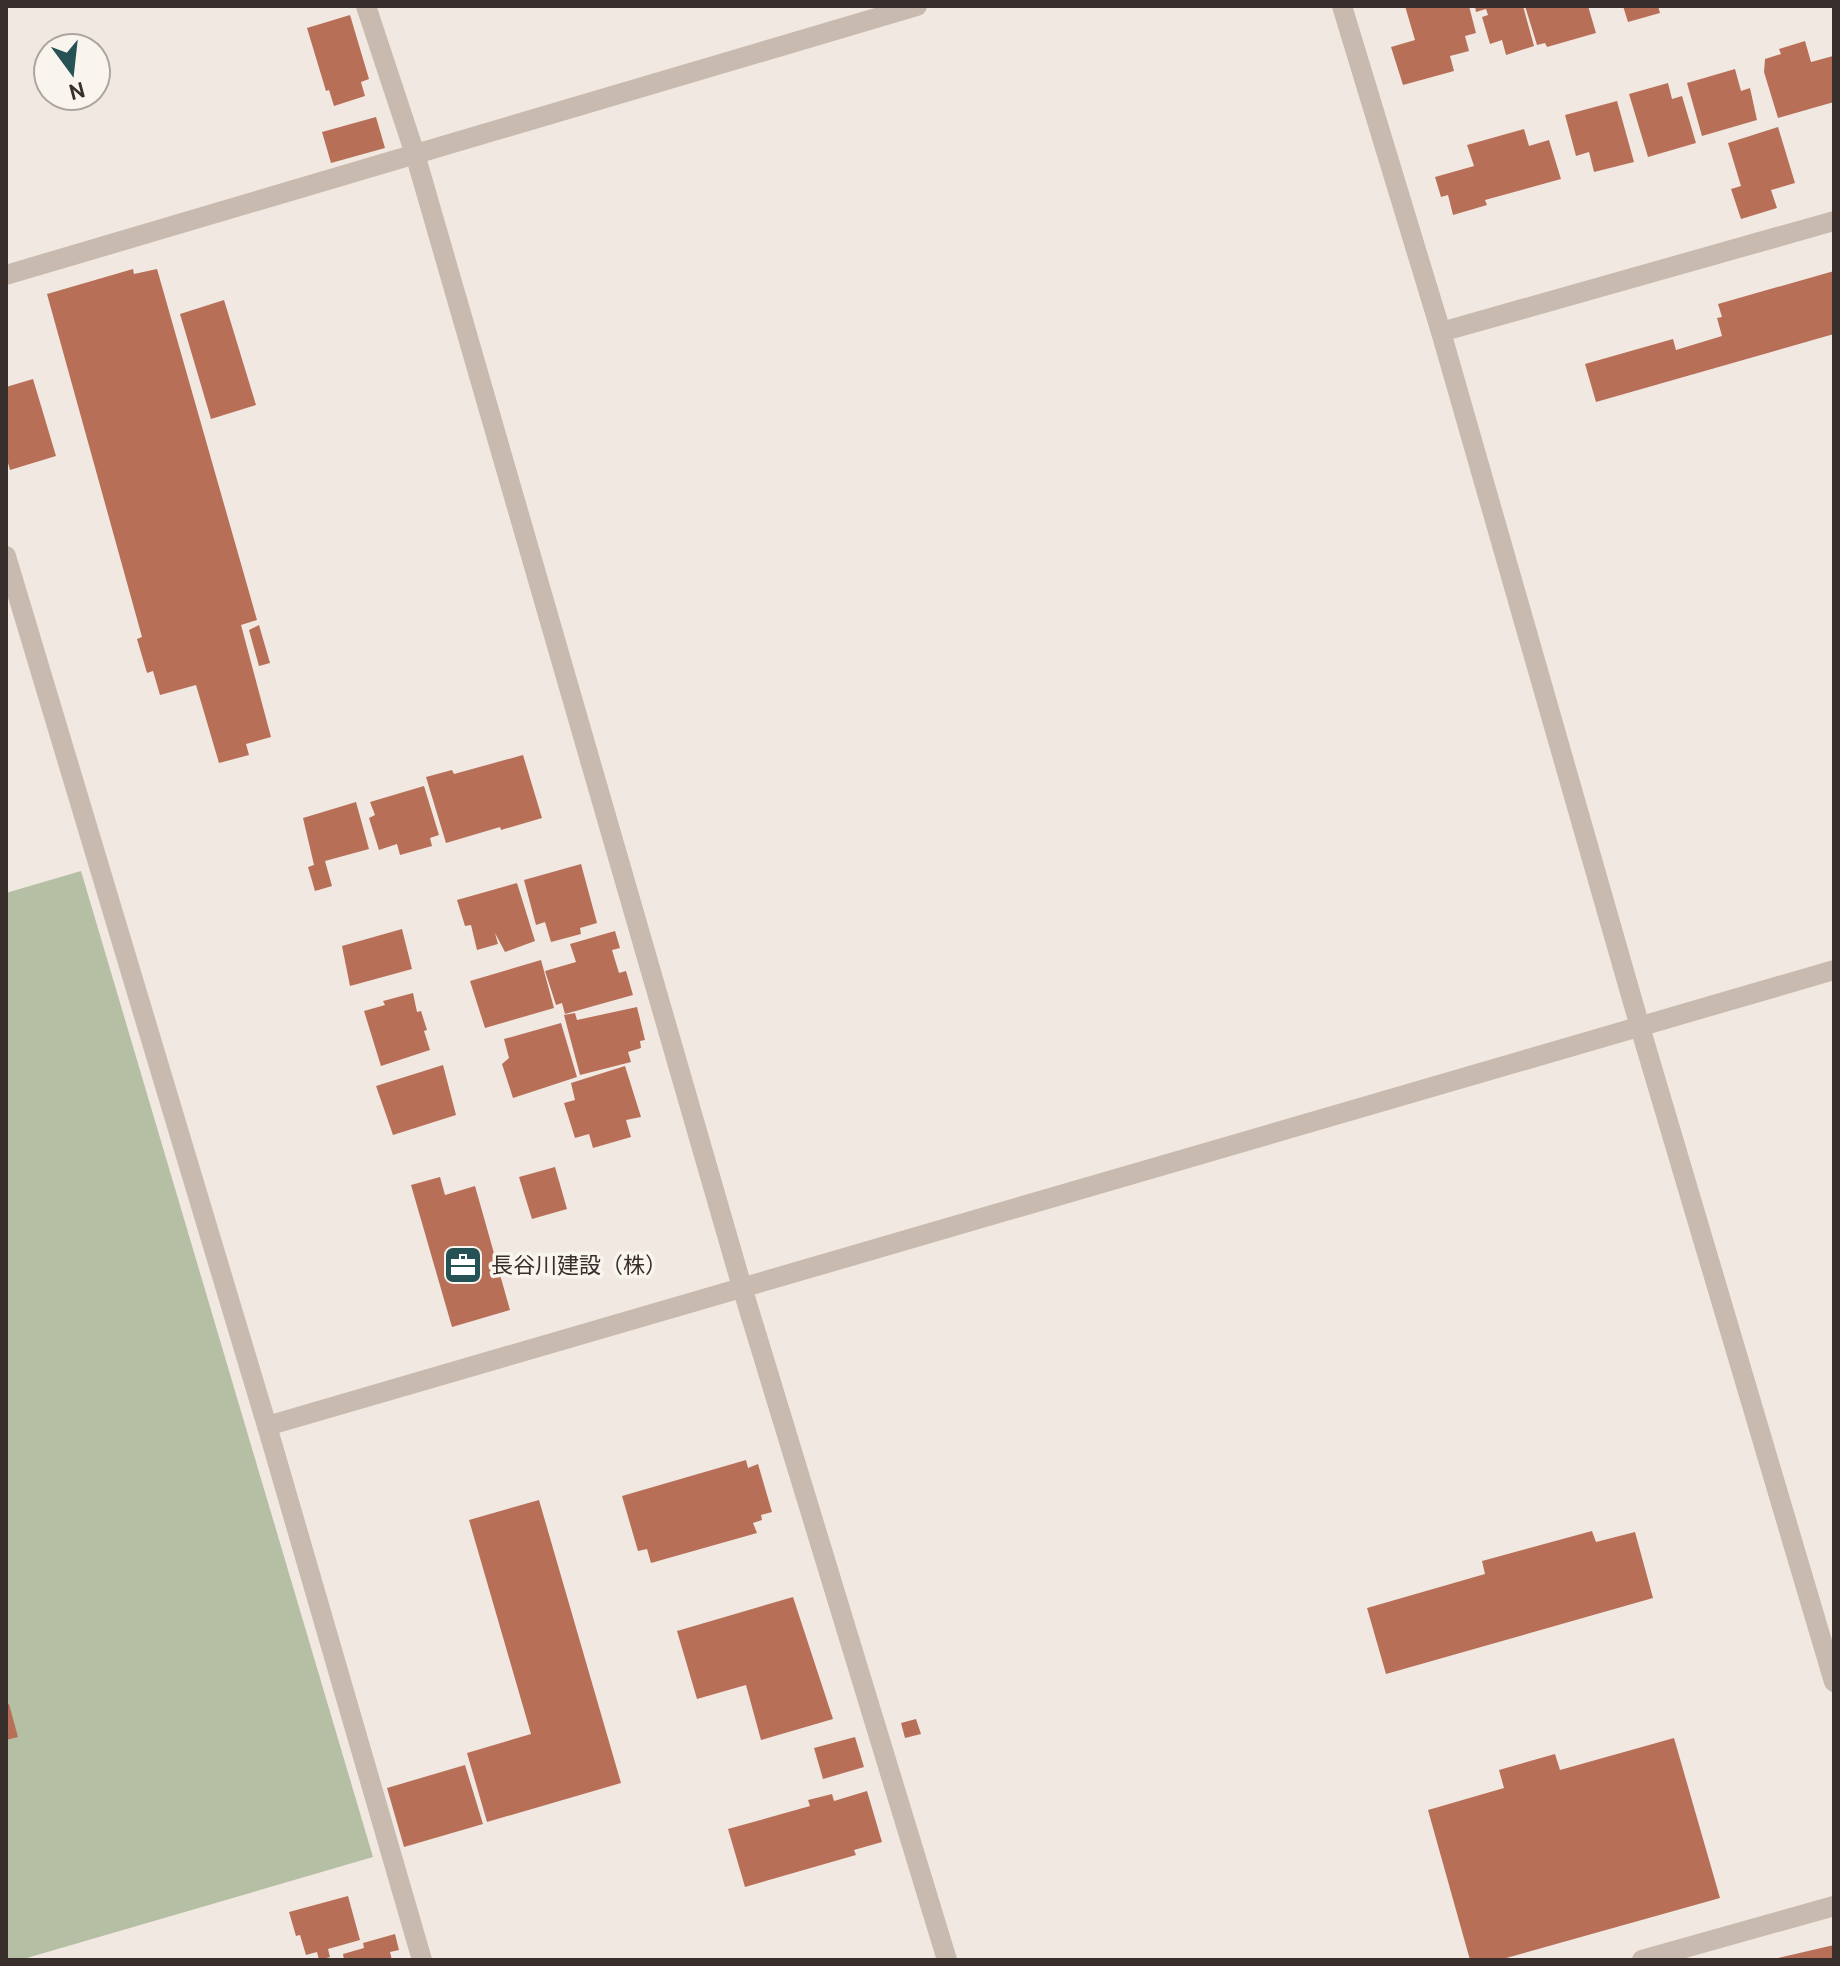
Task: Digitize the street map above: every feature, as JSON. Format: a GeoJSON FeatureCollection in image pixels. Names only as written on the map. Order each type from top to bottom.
{"type":"FeatureCollection","features":[{"type":"Feature","properties":{"kind":"street"},"geometry":{"type":"LineString","coordinates":[[366,6],[415,154],[742,1287],[947,1960]]}},
{"type":"Feature","properties":{"kind":"street"},"geometry":{"type":"LineString","coordinates":[[6,275],[917,6]]}},
{"type":"Feature","properties":{"kind":"street"},"geometry":{"type":"LineString","coordinates":[[1342,6],[1441,332],[1640,1027],[1834,1682]]}},
{"type":"Feature","properties":{"kind":"street"},"geometry":{"type":"LineString","coordinates":[[1441,332],[1834,221]]}},
{"type":"Feature","properties":{"kind":"street"},"geometry":{"type":"LineString","coordinates":[[6,556],[267,1426],[422,1960]]}},
{"type":"Feature","properties":{"kind":"street"},"geometry":{"type":"LineString","coordinates":[[267,1426],[1834,970]]}},
{"type":"Feature","properties":{"kind":"street"},"geometry":{"type":"LineString","coordinates":[[1642,1960],[1834,1906]]}},
{"type":"Feature","properties":{"kind":"green space"},"geometry":{"type":"Polygon","coordinates":[[[81,871],[373,1857],[20,1960],[6,1960],[6,893],[81,871]]]}},
{"type":"Feature","properties":{"kind":"building"},"geometry":{"type":"Polygon","coordinates":[[[1405,6],[1469,6],[1476,33],[1465,36],[1469,51],[1450,56],[1454,71],[1403,85],[1391,47],[1415,40],[1405,6]]]}},
{"type":"Feature","properties":{"kind":"building"},"geometry":{"type":"Polygon","coordinates":[[[1475,6],[1523,6],[1534,46],[1506,55],[1502,40],[1490,44],[1482,17],[1488,15],[1486,9],[1476,12],[1475,6]]]}},
{"type":"Feature","properties":{"kind":"building"},"geometry":{"type":"Polygon","coordinates":[[[1525,6],[1588,6],[1596,33],[1547,47],[1545,43],[1537,45],[1525,6]]]}},
{"type":"Feature","properties":{"kind":"building"},"geometry":{"type":"Polygon","coordinates":[[[1623,6],[1658,6],[1660,13],[1628,22],[1623,6]]]}},
{"type":"Feature","properties":{"kind":"building"},"geometry":{"type":"Polygon","coordinates":[[[350,15],[369,79],[361,82],[365,96],[334,106],[329,90],[326,91],[307,28],[350,15]]]}},
{"type":"Feature","properties":{"kind":"building"},"geometry":{"type":"Polygon","coordinates":[[[1805,41],[1811,62],[1833,56],[1834,102],[1778,118],[1764,72],[1765,59],[1781,54],[1779,49],[1805,41]]]}},
{"type":"Feature","properties":{"kind":"building"},"geometry":{"type":"Polygon","coordinates":[[[1735,69],[1741,91],[1750,88],[1757,120],[1702,136],[1687,83],[1735,69]]]}},
{"type":"Feature","properties":{"kind":"building"},"geometry":{"type":"Polygon","coordinates":[[[1668,83],[1672,99],[1682,96],[1696,143],[1648,157],[1629,94],[1668,83]]]}},
{"type":"Feature","properties":{"kind":"building"},"geometry":{"type":"Polygon","coordinates":[[[1617,101],[1634,162],[1594,172],[1589,152],[1576,156],[1565,115],[1617,101]]]}},
{"type":"Feature","properties":{"kind":"building"},"geometry":{"type":"Polygon","coordinates":[[[376,117],[385,148],[331,163],[322,132],[376,117]]]}},
{"type":"Feature","properties":{"kind":"building"},"geometry":{"type":"Polygon","coordinates":[[[1778,127],[1795,183],[1771,190],[1777,208],[1741,219],[1731,189],[1741,186],[1728,143],[1778,127]]]}},
{"type":"Feature","properties":{"kind":"building"},"geometry":{"type":"Polygon","coordinates":[[[1524,129],[1529,146],[1549,140],[1561,179],[1485,200],[1487,205],[1453,215],[1448,195],[1441,197],[1435,177],[1474,166],[1467,145],[1524,129]]]}},
{"type":"Feature","properties":{"kind":"building"},"geometry":{"type":"Polygon","coordinates":[[[133,269],[134,274],[157,269],[257,620],[241,625],[271,737],[246,744],[249,755],[219,763],[196,685],[160,695],[153,671],[147,673],[137,639],[142,637],[47,294],[133,269]]]}},
{"type":"Feature","properties":{"kind":"building"},"geometry":{"type":"Polygon","coordinates":[[[1834,271],[1834,334],[1596,402],[1585,364],[1673,339],[1676,350],[1722,336],[1717,318],[1722,317],[1718,304],[1834,271]]]}},
{"type":"Feature","properties":{"kind":"building"},"geometry":{"type":"Polygon","coordinates":[[[224,300],[256,405],[211,419],[180,314],[224,300]]]}},
{"type":"Feature","properties":{"kind":"building"},"geometry":{"type":"Polygon","coordinates":[[[33,379],[56,456],[10,470],[6,456],[6,387],[33,379]]]}},
{"type":"Feature","properties":{"kind":"building"},"geometry":{"type":"Polygon","coordinates":[[[259,625],[270,663],[259,666],[249,630],[259,625]]]}},
{"type":"Feature","properties":{"kind":"building"},"geometry":{"type":"Polygon","coordinates":[[[523,755],[542,818],[446,843],[426,777],[452,770],[454,774],[523,755]]]}},
{"type":"Feature","properties":{"kind":"building"},"geometry":{"type":"Polygon","coordinates":[[[424,786],[439,835],[430,838],[432,846],[400,855],[397,844],[379,850],[369,818],[375,815],[370,802],[424,786]]]}},
{"type":"Feature","properties":{"kind":"building"},"geometry":{"type":"Polygon","coordinates":[[[356,802],[369,849],[325,861],[332,886],[315,891],[308,867],[314,865],[303,818],[356,802]]]}},
{"type":"Feature","properties":{"kind":"building"},"geometry":{"type":"Polygon","coordinates":[[[581,864],[597,923],[580,928],[581,934],[551,942],[545,922],[536,925],[524,880],[581,864]]]}},
{"type":"Feature","properties":{"kind":"building"},"geometry":{"type":"Polygon","coordinates":[[[517,883],[535,941],[505,952],[495,933],[498,944],[477,950],[471,925],[465,926],[457,900],[517,883]]]}},
{"type":"Feature","properties":{"kind":"building"},"geometry":{"type":"Polygon","coordinates":[[[402,929],[412,969],[350,986],[342,946],[402,929]]]}},
{"type":"Feature","properties":{"kind":"building"},"geometry":{"type":"Polygon","coordinates":[[[615,931],[620,948],[612,950],[619,973],[626,971],[633,995],[565,1014],[562,1003],[556,1005],[545,971],[576,962],[570,944],[615,931]]]}},
{"type":"Feature","properties":{"kind":"building"},"geometry":{"type":"Polygon","coordinates":[[[541,960],[554,1008],[485,1028],[470,981],[541,960]]]}},
{"type":"Feature","properties":{"kind":"building"},"geometry":{"type":"Polygon","coordinates":[[[413,993],[417,1012],[421,1011],[427,1030],[424,1031],[430,1050],[381,1066],[364,1011],[385,1005],[383,1001],[413,993]]]}},
{"type":"Feature","properties":{"kind":"building"},"geometry":{"type":"Polygon","coordinates":[[[637,1007],[645,1040],[640,1041],[641,1048],[628,1052],[631,1062],[580,1075],[564,1015],[575,1013],[577,1020],[637,1007]]]}},
{"type":"Feature","properties":{"kind":"building"},"geometry":{"type":"Polygon","coordinates":[[[561,1023],[577,1077],[513,1098],[502,1064],[509,1058],[504,1039],[561,1023]]]}},
{"type":"Feature","properties":{"kind":"building"},"geometry":{"type":"Polygon","coordinates":[[[443,1065],[456,1115],[393,1135],[376,1086],[443,1065]]]}},
{"type":"Feature","properties":{"kind":"building"},"geometry":{"type":"Polygon","coordinates":[[[625,1066],[641,1117],[626,1120],[631,1137],[593,1148],[589,1134],[575,1138],[564,1103],[575,1100],[571,1083],[625,1066]]]}},
{"type":"Feature","properties":{"kind":"building"},"geometry":{"type":"Polygon","coordinates":[[[555,1167],[567,1209],[532,1219],[519,1177],[555,1167]]]}},
{"type":"Feature","properties":{"kind":"building"},"geometry":{"type":"Polygon","coordinates":[[[440,1177],[445,1195],[475,1186],[510,1310],[452,1327],[411,1185],[440,1177]]]}},
{"type":"Feature","properties":{"kind":"building"},"geometry":{"type":"Polygon","coordinates":[[[746,1460],[748,1468],[758,1464],[772,1512],[761,1515],[762,1520],[753,1523],[757,1533],[651,1563],[647,1549],[638,1551],[622,1496],[746,1460]]]}},
{"type":"Feature","properties":{"kind":"building"},"geometry":{"type":"Polygon","coordinates":[[[539,1500],[621,1783],[487,1822],[467,1753],[531,1734],[469,1520],[539,1500]]]}},
{"type":"Feature","properties":{"kind":"building"},"geometry":{"type":"Polygon","coordinates":[[[1592,1531],[1596,1542],[1635,1532],[1653,1598],[1386,1674],[1367,1608],[1485,1574],[1482,1561],[1592,1531]]]}},
{"type":"Feature","properties":{"kind":"building"},"geometry":{"type":"Polygon","coordinates":[[[793,1597],[833,1719],[761,1740],[746,1685],[697,1699],[677,1631],[793,1597]]]}},
{"type":"Feature","properties":{"kind":"building"},"geometry":{"type":"Polygon","coordinates":[[[9,1704],[18,1737],[6,1740],[6,1705],[9,1704]]]}},
{"type":"Feature","properties":{"kind":"building"},"geometry":{"type":"Polygon","coordinates":[[[916,1719],[921,1734],[905,1738],[901,1723],[916,1719]]]}},
{"type":"Feature","properties":{"kind":"building"},"geometry":{"type":"Polygon","coordinates":[[[855,1737],[864,1767],[823,1779],[814,1748],[855,1737]]]}},
{"type":"Feature","properties":{"kind":"building"},"geometry":{"type":"Polygon","coordinates":[[[1674,1738],[1720,1898],[1499,1960],[1470,1960],[1428,1810],[1504,1788],[1499,1770],[1555,1754],[1560,1770],[1674,1738]]]}},
{"type":"Feature","properties":{"kind":"building"},"geometry":{"type":"Polygon","coordinates":[[[465,1765],[483,1824],[404,1847],[387,1788],[465,1765]]]}},
{"type":"Feature","properties":{"kind":"building"},"geometry":{"type":"Polygon","coordinates":[[[867,1791],[882,1842],[854,1850],[856,1855],[745,1887],[728,1829],[810,1806],[808,1800],[832,1794],[834,1801],[867,1791]]]}},
{"type":"Feature","properties":{"kind":"building"},"geometry":{"type":"Polygon","coordinates":[[[348,1896],[360,1940],[328,1949],[330,1957],[319,1960],[317,1952],[306,1955],[289,1912],[348,1896]]]}},
{"type":"Feature","properties":{"kind":"building"},"geometry":{"type":"Polygon","coordinates":[[[395,1934],[399,1950],[390,1952],[392,1960],[344,1960],[343,1954],[364,1948],[363,1943],[395,1934]]]}},
{"type":"Feature","properties":{"kind":"building"},"geometry":{"type":"Polygon","coordinates":[[[1834,1945],[1834,1960],[1774,1960],[1774,1959],[1834,1945]]]}},
{"type":"Feature","properties":{"kind":"place","name":"長谷川建設（株）"},"geometry":{"type":"Point","coordinates":[463,1265]}}]}
